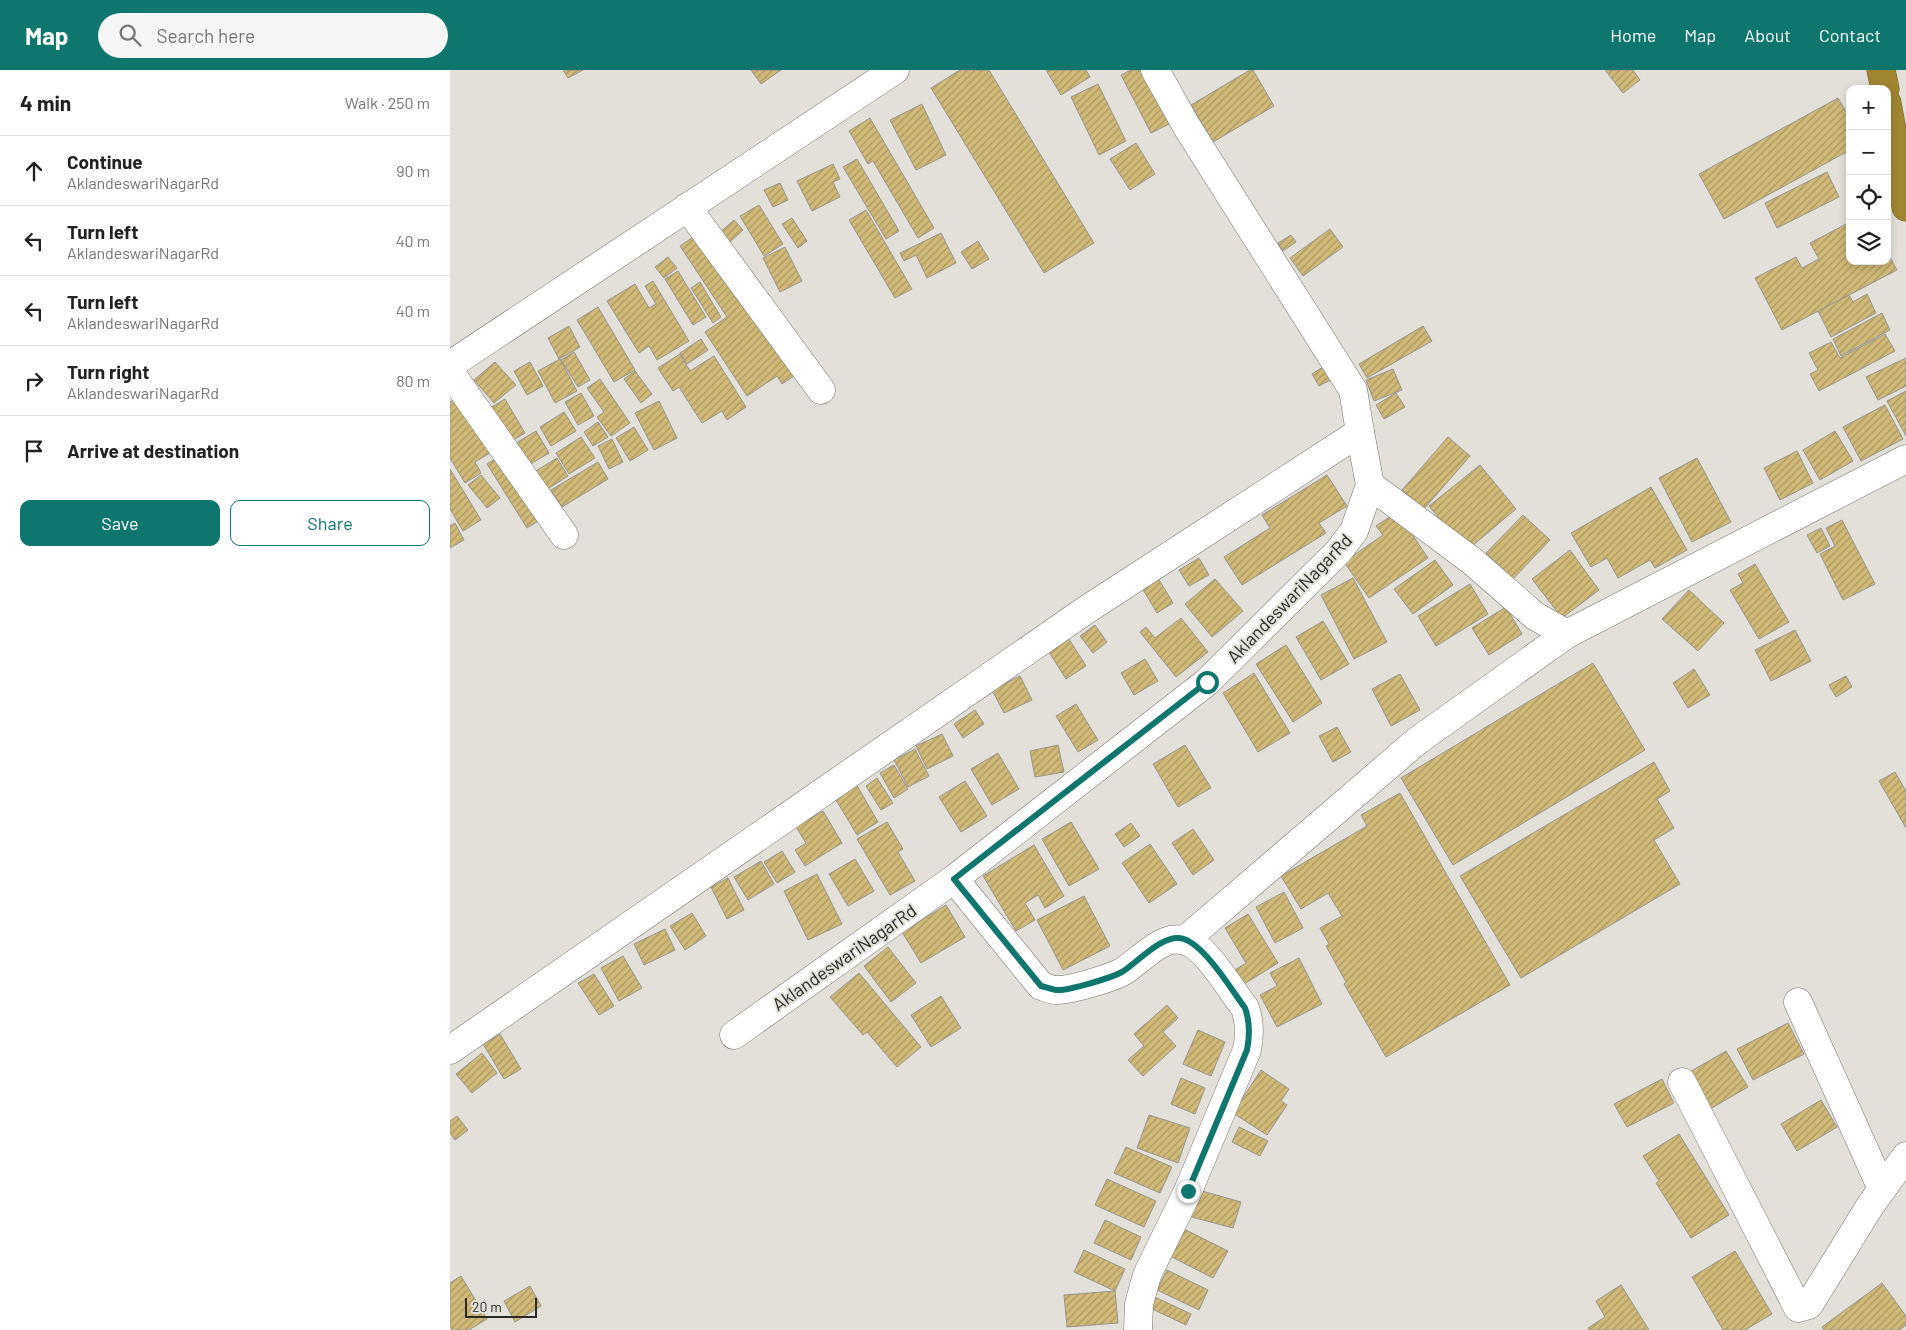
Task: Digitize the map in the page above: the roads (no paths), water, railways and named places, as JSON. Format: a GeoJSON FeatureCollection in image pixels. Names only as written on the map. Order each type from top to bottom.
{"type":"FeatureCollection","features":[{"type":"Feature","properties":{"kind":"highway"},"geometry":{"type":"LineString","coordinates":[[1881,70],[1884,85]]}},
{"type":"Feature","properties":{"kind":"highway"},"geometry":{"type":"LineString","coordinates":[[1891,125],[1906,207]]}},
{"type":"Feature","properties":{"kind":"street"},"geometry":{"type":"LineString","coordinates":[[450,365],[895,70]]}},
{"type":"Feature","properties":{"kind":"street"},"geometry":{"type":"LineString","coordinates":[[1155,70],[1187,127],[1353,390],[1350,438],[1369,476],[1472,561],[1534,616],[1567,634]]}},
{"type":"Feature","properties":{"kind":"street"},"geometry":{"type":"LineString","coordinates":[[687,207],[821,390]]}},
{"type":"Feature","properties":{"kind":"street"},"geometry":{"type":"LineString","coordinates":[[450,372],[564,535]]}},
{"type":"Feature","properties":{"kind":"street"},"geometry":{"type":"LineString","coordinates":[[450,1050],[1086,610],[1350,438]]}},
{"type":"Feature","properties":{"kind":"street"},"geometry":{"type":"LineString","coordinates":[[1185,940],[1417,741],[1567,634],[1906,460]]}},
{"type":"Feature","properties":{"kind":"street","name":"AklandeswariNagarRd"},"geometry":{"type":"LineString","coordinates":[[734,1035],[954,879],[1207,682],[1338,552],[1354,531],[1369,476]]}},
{"type":"Feature","properties":{"kind":"street"},"geometry":{"type":"LineString","coordinates":[[954,879],[1041,986],[1056,990],[1096,982],[1121,972],[1164,942],[1178,938],[1185,940],[1202,951],[1245,1008],[1249,1018],[1247,1050],[1188,1191],[1147,1275],[1139,1304],[1138,1330]]}},
{"type":"Feature","properties":{"kind":"street"},"geometry":{"type":"LineString","coordinates":[[1798,1002],[1882,1189]]}},
{"type":"Feature","properties":{"kind":"street"},"geometry":{"type":"LineString","coordinates":[[1682,1082],[1798,1308],[1809,1305],[1882,1189],[1906,1156]]}}]}
